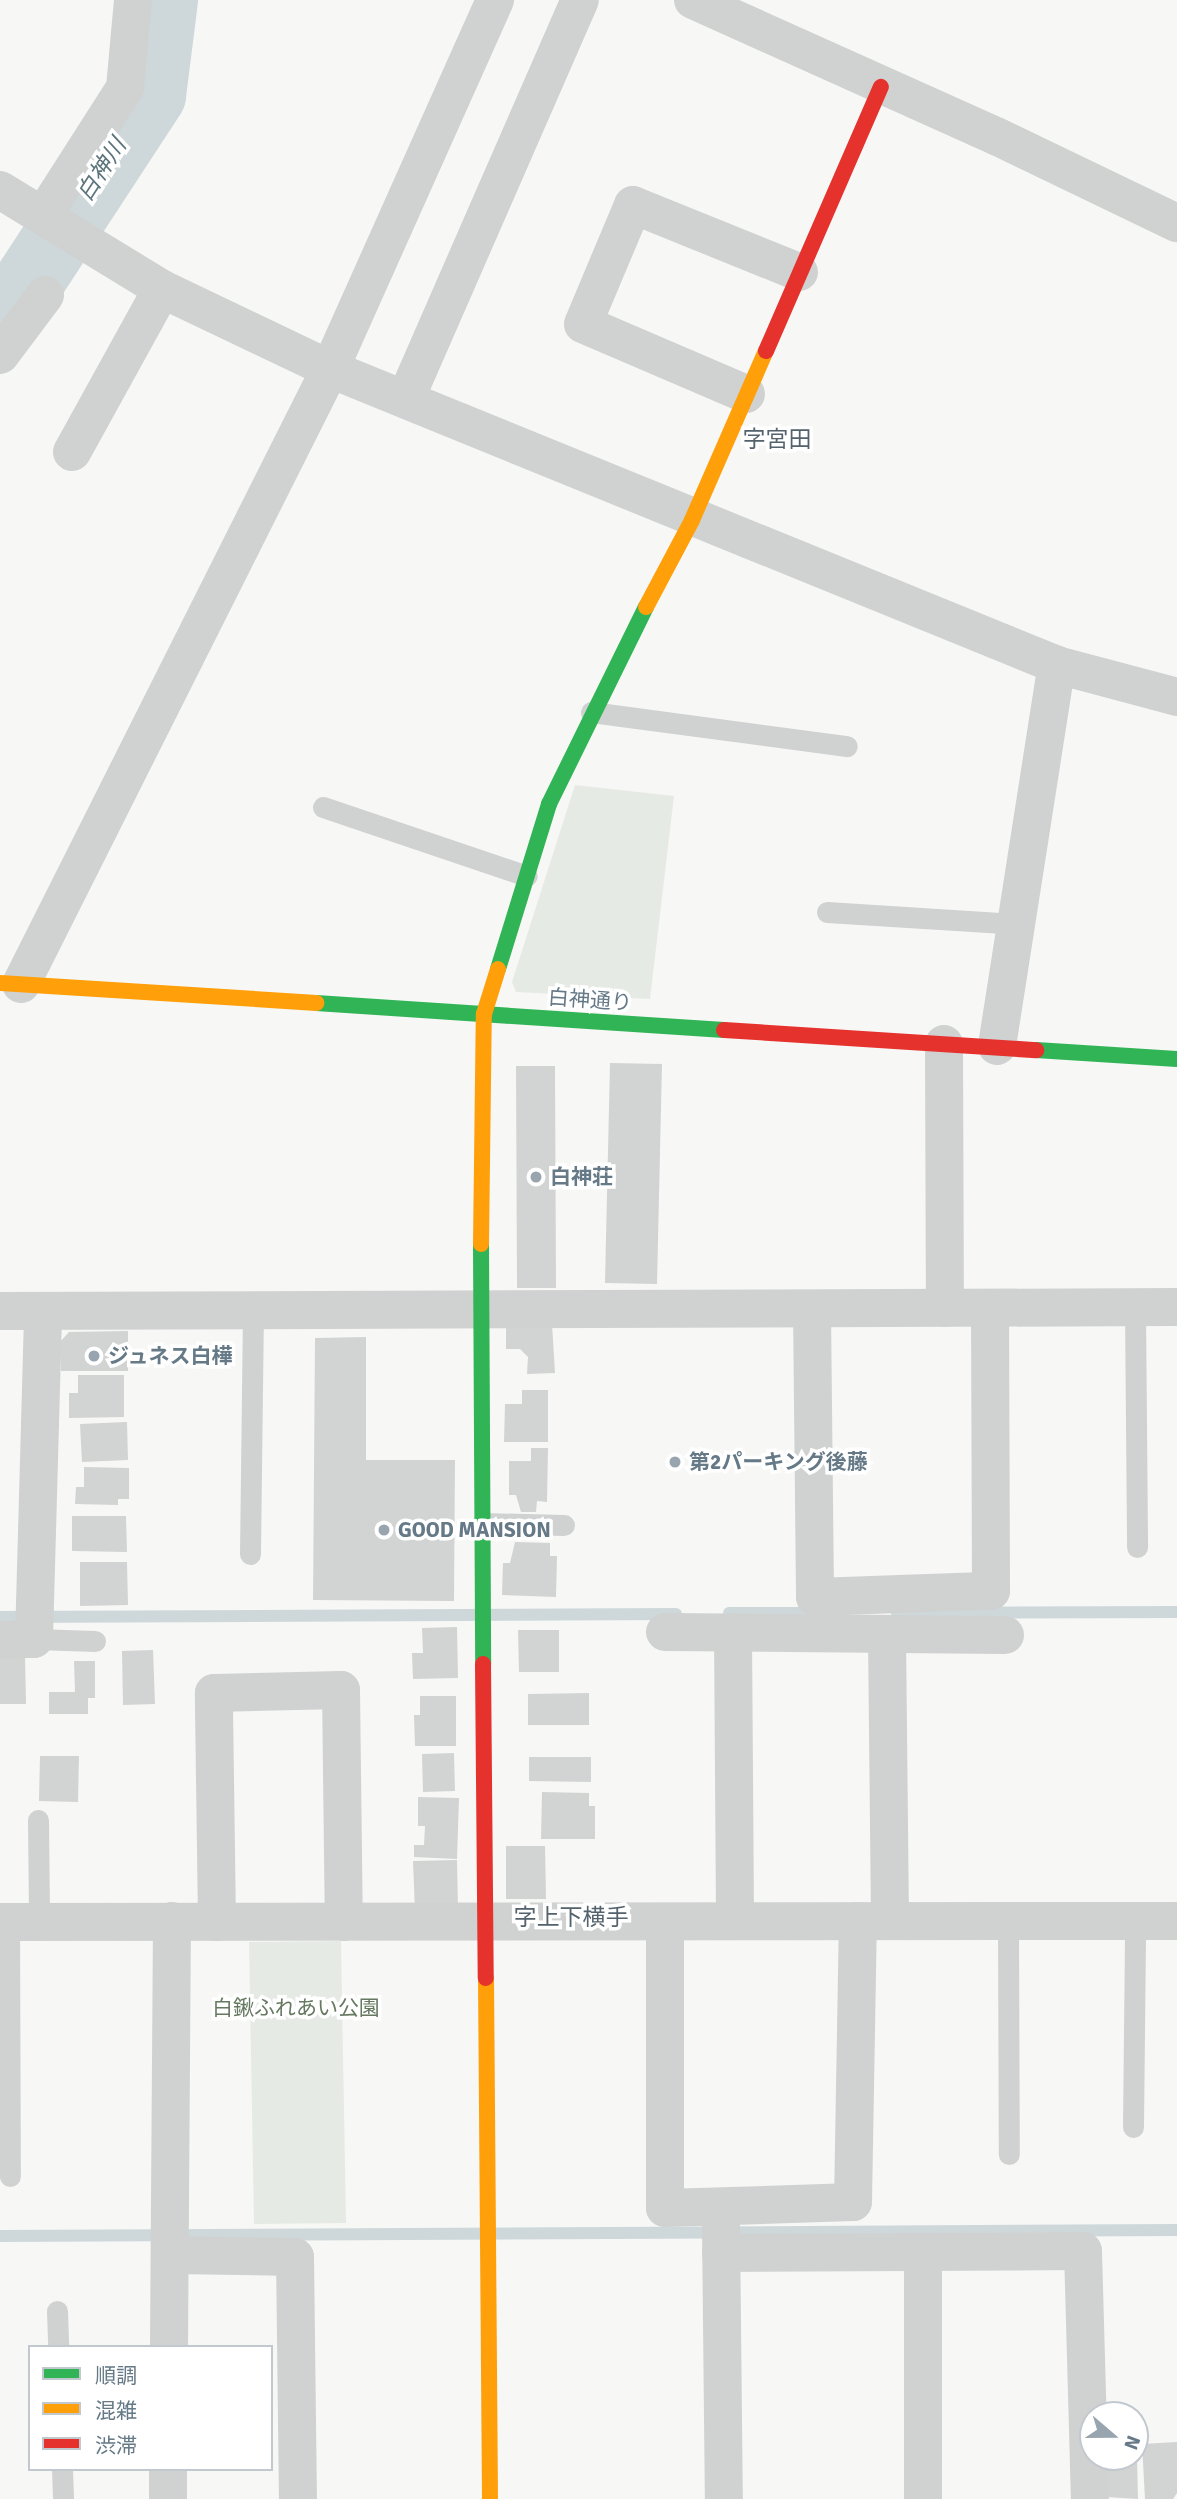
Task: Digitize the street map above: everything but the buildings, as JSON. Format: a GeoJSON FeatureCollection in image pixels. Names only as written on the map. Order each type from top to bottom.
{"type":"FeatureCollection","features":[{"type":"Feature","properties":{"kind":"street"},"geometry":{"type":"LineString","coordinates":[[57,225],[124,88],[133,0]]}},
{"type":"Feature","properties":{"kind":"street"},"geometry":{"type":"LineString","coordinates":[[11,984],[330,369],[495,0]]}},
{"type":"Feature","properties":{"kind":"street"},"geometry":{"type":"LineString","coordinates":[[406,398],[580,0]]}},
{"type":"Feature","properties":{"kind":"street"},"geometry":{"type":"LineString","coordinates":[[693,0],[738,10],[881,87],[998,137],[1177,223]]}},
{"type":"Feature","properties":{"kind":"street"},"geometry":{"type":"LineString","coordinates":[[490,2499],[480,1311],[484,1014],[549,804],[591,712],[692,520],[881,87]]}},
{"type":"Feature","properties":{"kind":"street"},"geometry":{"type":"LineString","coordinates":[[0,190],[162,289],[330,369],[406,398],[692,520],[1057,665],[1177,697]]}},
{"type":"Feature","properties":{"kind":"street"},"geometry":{"type":"LineString","coordinates":[[746,394],[583,324],[633,205],[799,272]]}},
{"type":"Feature","properties":{"kind":"street"},"geometry":{"type":"LineString","coordinates":[[72,452],[162,289]]}},
{"type":"Feature","properties":{"kind":"street"},"geometry":{"type":"LineString","coordinates":[[1,352],[45,295]]}},
{"type":"Feature","properties":{"kind":"street"},"geometry":{"type":"LineString","coordinates":[[997,1046],[1057,665]]}},
{"type":"Feature","properties":{"kind":"street","name":"白神通り"},"geometry":{"type":"LineString","coordinates":[[11,984],[1177,1059]]}},
{"type":"Feature","properties":{"kind":"street"},"geometry":{"type":"LineString","coordinates":[[944,1044],[945,1308]]}},
{"type":"Feature","properties":{"kind":"street"},"geometry":{"type":"LineString","coordinates":[[0,1311],[1177,1307]]}},
{"type":"Feature","properties":{"kind":"street"},"geometry":{"type":"LineString","coordinates":[[812,1309],[815,1597],[990,1591],[990,1308]]}},
{"type":"Feature","properties":{"kind":"street"},"geometry":{"type":"LineString","coordinates":[[17,1639],[43,1311]]}},
{"type":"Feature","properties":{"kind":"street"},"geometry":{"type":"LineString","coordinates":[[931,1593],[932,1634]]}},
{"type":"Feature","properties":{"kind":"street"},"geometry":{"type":"LineString","coordinates":[[665,1632],[1005,1635]]}},
{"type":"Feature","properties":{"kind":"street"},"geometry":{"type":"LineString","coordinates":[[733,1632],[735,1921]]}},
{"type":"Feature","properties":{"kind":"street"},"geometry":{"type":"LineString","coordinates":[[665,1922],[665,2208],[853,2202],[874,1921],[887,1634]]}},
{"type":"Feature","properties":{"kind":"street"},"geometry":{"type":"LineString","coordinates":[[217,1922],[215,1693],[341,1690],[344,1922]]}},
{"type":"Feature","properties":{"kind":"street"},"geometry":{"type":"LineString","coordinates":[[16,1922],[1177,1921]]}},
{"type":"Feature","properties":{"kind":"street"},"geometry":{"type":"LineString","coordinates":[[169,2345],[172,1922]]}},
{"type":"Feature","properties":{"kind":"street"},"geometry":{"type":"LineString","coordinates":[[720,2206],[724,2499]]}},
{"type":"Feature","properties":{"kind":"street"},"geometry":{"type":"LineString","coordinates":[[721,2253],[1083,2251],[1090,2499]]}},
{"type":"Feature","properties":{"kind":"street"},"geometry":{"type":"LineString","coordinates":[[923,2252],[923,2499]]}},
{"type":"Feature","properties":{"kind":"street"},"geometry":{"type":"LineString","coordinates":[[170,2255],[295,2258],[298,2499]]}},
{"type":"Feature","properties":{"kind":"street"},"geometry":{"type":"LineString","coordinates":[[168,2471],[168,2499]]}},
{"type":"Feature","properties":{"kind":"lane"},"geometry":{"type":"LineString","coordinates":[[591,712],[847,746]]}},
{"type":"Feature","properties":{"kind":"lane"},"geometry":{"type":"LineString","coordinates":[[323,807],[527,876]]}},
{"type":"Feature","properties":{"kind":"lane"},"geometry":{"type":"LineString","coordinates":[[827,912],[1016,924]]}},
{"type":"Feature","properties":{"kind":"lane"},"geometry":{"type":"LineString","coordinates":[[1135,1307],[1137,1547]]}},
{"type":"Feature","properties":{"kind":"lane"},"geometry":{"type":"LineString","coordinates":[[250,1554],[253,1311]]}},
{"type":"Feature","properties":{"kind":"lane"},"geometry":{"type":"LineString","coordinates":[[482,1523],[564,1525]]}},
{"type":"Feature","properties":{"kind":"lane"},"geometry":{"type":"LineString","coordinates":[[17,1639],[95,1641]]}},
{"type":"Feature","properties":{"kind":"lane"},"geometry":{"type":"LineString","coordinates":[[10,2176],[16,1922],[38,1820]]}},
{"type":"Feature","properties":{"kind":"lane"},"geometry":{"type":"LineString","coordinates":[[1008,1921],[1009,2154]]}},
{"type":"Feature","properties":{"kind":"lane"},"geometry":{"type":"LineString","coordinates":[[1133,2127],[1135,1921]]}},
{"type":"Feature","properties":{"kind":"lane"},"geometry":{"type":"LineString","coordinates":[[57,2311],[58,2345]]}},
{"type":"Feature","properties":{"kind":"lane"},"geometry":{"type":"LineString","coordinates":[[62,2471],[63,2499]]}},
{"type":"Feature","properties":{"kind":"green space"},"geometry":{"type":"Polygon","coordinates":[[[575,785],[674,796],[650,999],[516,992],[512,982],[575,785]]]}},
{"type":"Feature","properties":{"kind":"green space","name":"白鍬ふれあい公園"},"geometry":{"type":"Polygon","coordinates":[[[341,1941],[346,2223],[254,2224],[249,1942],[341,1941]]]}},
{"type":"Feature","properties":{"kind":"waterway","name":"白神川"},"geometry":{"type":"LineString","coordinates":[[0,326],[151,95],[163,0]]}},
{"type":"Feature","properties":{"kind":"waterway"},"geometry":{"type":"LineString","coordinates":[[897,1613],[1177,1612]]}},
{"type":"Feature","properties":{"kind":"waterway"},"geometry":{"type":"LineString","coordinates":[[729,1613],[820,1613]]}},
{"type":"Feature","properties":{"kind":"waterway"},"geometry":{"type":"LineString","coordinates":[[0,1617],[676,1614]]}},
{"type":"Feature","properties":{"kind":"waterway"},"geometry":{"type":"LineString","coordinates":[[0,2236],[1177,2230]]}},
{"type":"Feature","properties":{"kind":"traffic: fast"},"geometry":{"type":"LineString","coordinates":[[498,969],[549,804],[646,607]]}},
{"type":"Feature","properties":{"kind":"traffic: fast"},"geometry":{"type":"LineString","coordinates":[[316,1003],[724,1030]]}},
{"type":"Feature","properties":{"kind":"traffic: fast"},"geometry":{"type":"LineString","coordinates":[[1036,1050],[1177,1059]]}},
{"type":"Feature","properties":{"kind":"traffic: fast"},"geometry":{"type":"LineString","coordinates":[[481,1244],[483,1664]]}},
{"type":"Feature","properties":{"kind":"traffic: slow"},"geometry":{"type":"LineString","coordinates":[[646,607],[692,520],[766,351]]}},
{"type":"Feature","properties":{"kind":"traffic: slow"},"geometry":{"type":"LineString","coordinates":[[481,1244],[484,1014],[498,969]]}},
{"type":"Feature","properties":{"kind":"traffic: slow"},"geometry":{"type":"LineString","coordinates":[[0,983],[316,1003]]}},
{"type":"Feature","properties":{"kind":"traffic: slow"},"geometry":{"type":"LineString","coordinates":[[486,1978],[490,2499]]}},
{"type":"Feature","properties":{"kind":"traffic: jam"},"geometry":{"type":"LineString","coordinates":[[766,351],[881,87]]}},
{"type":"Feature","properties":{"kind":"traffic: jam"},"geometry":{"type":"LineString","coordinates":[[724,1030],[1036,1050]]}},
{"type":"Feature","properties":{"kind":"traffic: jam"},"geometry":{"type":"LineString","coordinates":[[483,1664],[486,1978]]}},
{"type":"Feature","properties":{"kind":"place","name":"白神荘"},"geometry":{"type":"Point","coordinates":[536,1177]}},
{"type":"Feature","properties":{"kind":"place","name":"ジュネス白樺"},"geometry":{"type":"Point","coordinates":[94,1356]}},
{"type":"Feature","properties":{"kind":"place","name":"第2パーキング後藤"},"geometry":{"type":"Point","coordinates":[675,1462]}},
{"type":"Feature","properties":{"kind":"place","name":"GOOD MANSION"},"geometry":{"type":"Point","coordinates":[384,1530]}},
{"type":"Feature","properties":{"kind":"district","name":"字宮田"},"geometry":{"type":"Point","coordinates":[777,440]}},
{"type":"Feature","properties":{"kind":"district","name":"字上下横手"},"geometry":{"type":"Point","coordinates":[571,1918]}}]}
